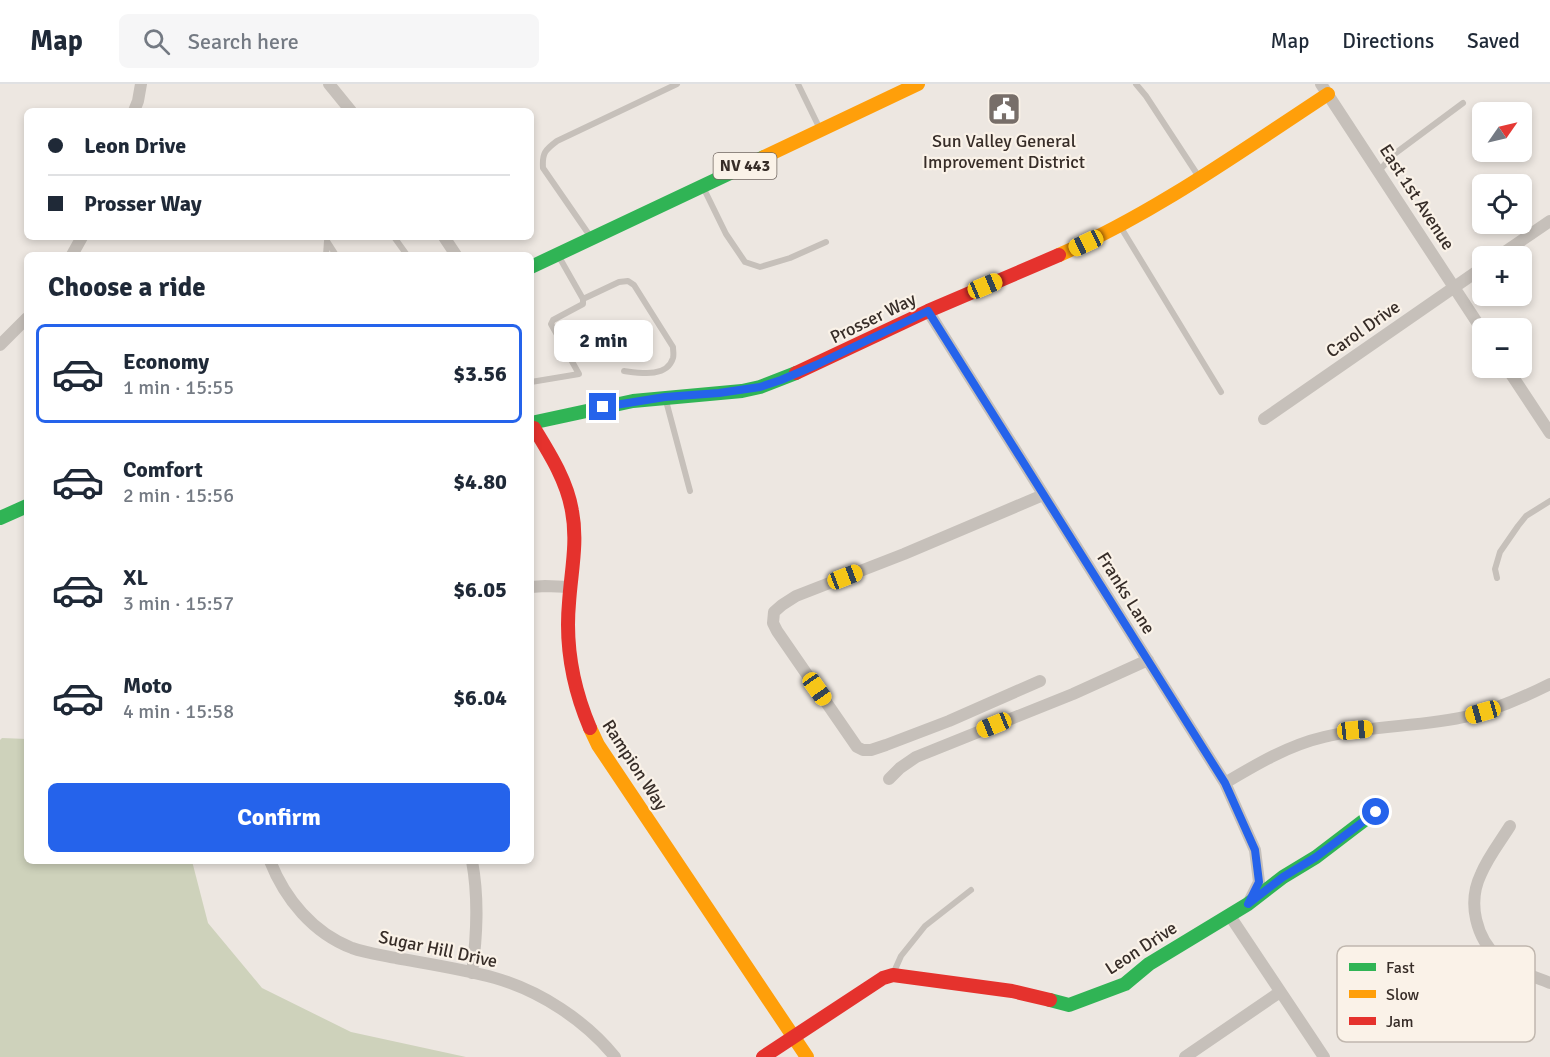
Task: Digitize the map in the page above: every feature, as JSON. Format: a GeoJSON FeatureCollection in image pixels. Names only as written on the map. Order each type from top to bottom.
{"type":"FeatureCollection","features":[{"type":"Feature","properties":{"kind":"street"},"geometry":{"type":"LineString","coordinates":[[135,108],[141,84]]}},
{"type":"Feature","properties":{"kind":"street"},"geometry":{"type":"LineString","coordinates":[[329,84],[349,108]]}},
{"type":"Feature","properties":{"kind":"street","name":"NV 443"},"geometry":{"type":"LineString","coordinates":[[534,266],[918,84]]}},
{"type":"Feature","properties":{"kind":"street","name":"Prosser Way"},"geometry":{"type":"LineString","coordinates":[[534,422],[603,407],[665,397],[742,391],[770,383],[830,359],[928,311],[1062,254],[1120,225],[1199,178],[1324,89]]}},
{"type":"Feature","properties":{"kind":"street","name":"East 1st Avenue"},"geometry":{"type":"LineString","coordinates":[[1324,89],[1474,318]]}},
{"type":"Feature","properties":{"kind":"street"},"geometry":{"type":"LineString","coordinates":[[1514,246],[1550,221]]}},
{"type":"Feature","properties":{"kind":"street","name":"Carol Drive"},"geometry":{"type":"LineString","coordinates":[[1264,419],[1472,275]]}},
{"type":"Feature","properties":{"kind":"street","name":"Franks Lane"},"geometry":{"type":"LineString","coordinates":[[928,311],[1225,783],[1255,850],[1259,882],[1248,904]]}},
{"type":"Feature","properties":{"kind":"street"},"geometry":{"type":"LineString","coordinates":[[0,345],[24,321]]}},
{"type":"Feature","properties":{"kind":"street"},"geometry":{"type":"LineString","coordinates":[[1514,378],[1550,433]]}},
{"type":"Feature","properties":{"kind":"street","name":"Rampion Way"},"geometry":{"type":"LineString","coordinates":[[534,428],[557,466],[569,495],[575,536],[567,631],[569,659],[575,689],[589,729],[807,1057]]}},
{"type":"Feature","properties":{"kind":"street"},"geometry":{"type":"LineString","coordinates":[[1040,681],[950,721],[886,746],[863,750],[857,747],[773,623],[774,612],[796,596],[904,554],[1043,495]]}},
{"type":"Feature","properties":{"kind":"street"},"geometry":{"type":"LineString","coordinates":[[0,518],[24,507]]}},
{"type":"Feature","properties":{"kind":"street"},"geometry":{"type":"LineString","coordinates":[[534,587],[570,587]]}},
{"type":"Feature","properties":{"kind":"street"},"geometry":{"type":"LineString","coordinates":[[889,779],[916,757],[1073,694],[1148,660]]}},
{"type":"Feature","properties":{"kind":"street"},"geometry":{"type":"LineString","coordinates":[[1225,783],[1288,749],[1322,737],[1355,730],[1437,722],[1469,716],[1497,708],[1550,684]]}},
{"type":"Feature","properties":{"kind":"street","name":"Leon Drive"},"geometry":{"type":"LineString","coordinates":[[893,975],[1012,992],[1070,1005],[1125,984],[1149,964],[1248,904],[1376,812]]}},
{"type":"Feature","properties":{"kind":"street"},"geometry":{"type":"LineString","coordinates":[[1487,946],[1476,922],[1475,891],[1480,876],[1510,826]]}},
{"type":"Feature","properties":{"kind":"street","name":"Sugar Hill Drive"},"geometry":{"type":"LineString","coordinates":[[271,864],[282,887],[294,904],[318,928],[335,940],[364,951],[509,983],[548,1001],[579,1022],[615,1057]]}},
{"type":"Feature","properties":{"kind":"street"},"geometry":{"type":"LineString","coordinates":[[472,864],[477,920],[472,973]]}},
{"type":"Feature","properties":{"kind":"street"},"geometry":{"type":"LineString","coordinates":[[1230,915],[1324,1057]]}},
{"type":"Feature","properties":{"kind":"street"},"geometry":{"type":"LineString","coordinates":[[763,1057],[883,978],[893,975]]}},
{"type":"Feature","properties":{"kind":"street"},"geometry":{"type":"LineString","coordinates":[[1535,977],[1550,983]]}},
{"type":"Feature","properties":{"kind":"street"},"geometry":{"type":"LineString","coordinates":[[1185,1057],[1280,992]]}},
{"type":"Feature","properties":{"kind":"lane"},"geometry":{"type":"LineString","coordinates":[[592,239],[543,168],[542,158],[546,149],[557,141],[677,84]]}},
{"type":"Feature","properties":{"kind":"lane"},"geometry":{"type":"LineString","coordinates":[[798,84],[820,130]]}},
{"type":"Feature","properties":{"kind":"lane"},"geometry":{"type":"LineString","coordinates":[[1136,84],[1199,178]]}},
{"type":"Feature","properties":{"kind":"lane"},"geometry":{"type":"LineString","coordinates":[[1378,171],[1393,154],[1463,103]]}},
{"type":"Feature","properties":{"kind":"lane"},"geometry":{"type":"LineString","coordinates":[[702,186],[726,234],[745,262],[760,267],[790,258],[826,242]]}},
{"type":"Feature","properties":{"kind":"lane"},"geometry":{"type":"LineString","coordinates":[[1120,225],[1221,392]]}},
{"type":"Feature","properties":{"kind":"lane"},"geometry":{"type":"LineString","coordinates":[[534,382],[579,374],[551,324],[553,320],[583,304],[583,299],[558,255]]}},
{"type":"Feature","properties":{"kind":"lane"},"geometry":{"type":"LineString","coordinates":[[583,299],[619,282],[628,281],[634,285],[673,347],[673,358],[668,366],[658,372],[644,374],[624,371]]}},
{"type":"Feature","properties":{"kind":"lane"},"geometry":{"type":"LineString","coordinates":[[665,397],[690,491]]}},
{"type":"Feature","properties":{"kind":"lane"},"geometry":{"type":"LineString","coordinates":[[1497,578],[1495,569],[1500,552],[1518,525],[1526,516],[1550,501]]}},
{"type":"Feature","properties":{"kind":"lane"},"geometry":{"type":"LineString","coordinates":[[893,975],[901,956],[925,926],[970,890]]}},
{"type":"Feature","properties":{"kind":"green space"},"geometry":{"type":"Polygon","coordinates":[[[2,738],[24,739],[24,864],[193,864],[208,923],[262,988],[351,1032],[466,1057],[0,1057],[0,740],[2,738]]]}},
{"type":"Feature","properties":{"kind":"traffic: fast"},"geometry":{"type":"LineString","coordinates":[[534,266],[764,157]]}},
{"type":"Feature","properties":{"kind":"traffic: fast"},"geometry":{"type":"LineString","coordinates":[[534,422],[633,401],[742,391],[760,387],[796,373]]}},
{"type":"Feature","properties":{"kind":"traffic: fast"},"geometry":{"type":"LineString","coordinates":[[0,518],[24,507]]}},
{"type":"Feature","properties":{"kind":"traffic: fast"},"geometry":{"type":"LineString","coordinates":[[1050,1000],[1069,1005],[1125,984],[1149,964],[1248,904],[1283,877],[1316,857],[1375,812]]}},
{"type":"Feature","properties":{"kind":"traffic: slow"},"geometry":{"type":"LineString","coordinates":[[764,157],[918,84]]}},
{"type":"Feature","properties":{"kind":"traffic: slow"},"geometry":{"type":"LineString","coordinates":[[1059,255],[1163,201],[1328,94]]}},
{"type":"Feature","properties":{"kind":"traffic: slow"},"geometry":{"type":"LineString","coordinates":[[590,728],[598,745],[807,1057]]}},
{"type":"Feature","properties":{"kind":"traffic: jam"},"geometry":{"type":"LineString","coordinates":[[796,373],[928,311],[1059,255]]}},
{"type":"Feature","properties":{"kind":"traffic: jam"},"geometry":{"type":"LineString","coordinates":[[534,428],[552,458],[570,500],[574,523],[574,546],[568,619],[569,651],[579,698],[590,728]]}},
{"type":"Feature","properties":{"kind":"traffic: jam"},"geometry":{"type":"LineString","coordinates":[[763,1057],[883,978],[893,975],[1012,991],[1050,1000]]}},
{"type":"Feature","properties":{"kind":"place","name":"Sun Valley General Improvement District"},"geometry":{"type":"Point","coordinates":[1004,109]}},
{"type":"Feature","properties":{"kind":"route"},"geometry":{"type":"LineString","coordinates":[[603,407],[633,401],[742,391],[760,387],[816,365],[928,311],[1225,783],[1255,850],[1259,882],[1248,904],[1376,812]]}}]}
